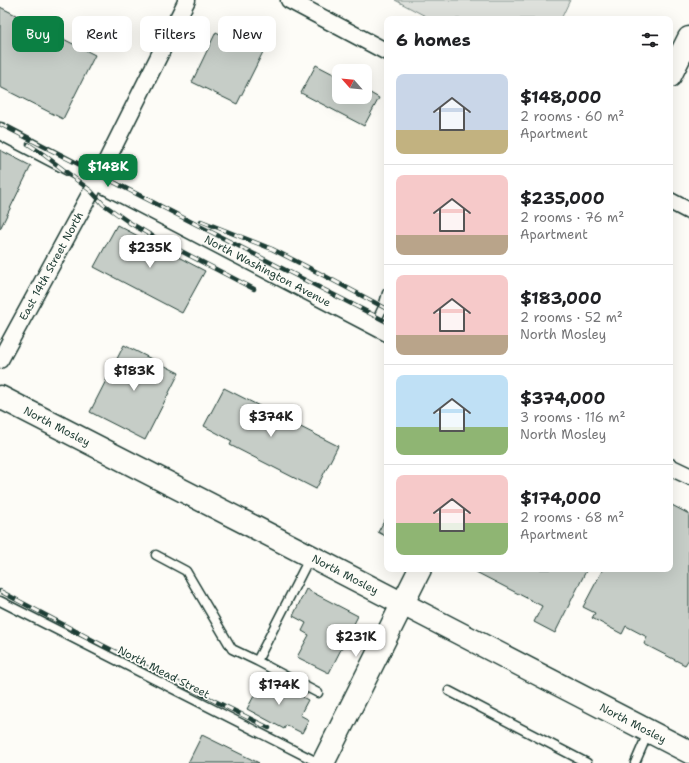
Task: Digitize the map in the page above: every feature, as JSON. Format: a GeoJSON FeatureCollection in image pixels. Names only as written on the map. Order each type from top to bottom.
{"type":"FeatureCollection","features":[{"type":"Feature","properties":{"kind":"street","name":"East 14th Street North"},"geometry":{"type":"LineString","coordinates":[[0,360],[96,181],[187,0]]}},
{"type":"Feature","properties":{"kind":"street"},"geometry":{"type":"LineString","coordinates":[[289,0],[384,50]]}},
{"type":"Feature","properties":{"kind":"street"},"geometry":{"type":"LineString","coordinates":[[673,70],[689,38]]}},
{"type":"Feature","properties":{"kind":"street","name":"North Washington Avenue"},"geometry":{"type":"LineString","coordinates":[[0,131],[380,329]]}},
{"type":"Feature","properties":{"kind":"street"},"geometry":{"type":"LineString","coordinates":[[673,203],[689,211]]}},
{"type":"Feature","properties":{"kind":"street","name":"North Mosley"},"geometry":{"type":"LineString","coordinates":[[0,397],[689,752]]}},
{"type":"Feature","properties":{"kind":"street"},"geometry":{"type":"LineString","coordinates":[[673,468],[689,476]]}},
{"type":"Feature","properties":{"kind":"street"},"geometry":{"type":"LineString","coordinates":[[323,763],[418,572]]}},
{"type":"Feature","properties":{"kind":"lane"},"geometry":{"type":"LineString","coordinates":[[380,329],[384,304]]}},
{"type":"Feature","properties":{"kind":"lane"},"geometry":{"type":"LineString","coordinates":[[156,555],[186,571],[232,649],[318,694]]}},
{"type":"Feature","properties":{"kind":"lane"},"geometry":{"type":"LineString","coordinates":[[257,661],[311,556]]}},
{"type":"Feature","properties":{"kind":"lane","name":"North Mead Street"},"geometry":{"type":"LineString","coordinates":[[0,601],[319,763]]}},
{"type":"Feature","properties":{"kind":"lane"},"geometry":{"type":"LineString","coordinates":[[449,691],[587,763]]}},
{"type":"Feature","properties":{"kind":"lane"},"geometry":{"type":"LineString","coordinates":[[635,763],[649,732]]}},
{"type":"Feature","properties":{"kind":"shaded area"},"geometry":{"type":"Polygon","coordinates":[[[395,0],[570,0],[562,16],[425,16],[395,0]]]}},
{"type":"Feature","properties":{"kind":"building"},"geometry":{"type":"Polygon","coordinates":[[[0,7],[18,16],[12,16],[12,52],[64,52],[64,39],[72,43],[72,52],[89,52],[95,55],[63,119],[0,87],[0,7]]]}},
{"type":"Feature","properties":{"kind":"building"},"geometry":{"type":"Polygon","coordinates":[[[216,32],[218,33],[218,52],[263,52],[237,104],[192,82],[206,52],[210,52],[210,44],[216,32]]]}},
{"type":"Feature","properties":{"kind":"building"},"geometry":{"type":"Polygon","coordinates":[[[316,65],[332,73],[332,104],[372,104],[372,94],[379,98],[364,126],[301,93],[316,65]]]}},
{"type":"Feature","properties":{"kind":"building"},"geometry":{"type":"Polygon","coordinates":[[[0,150],[31,166],[0,229],[0,150]]]}},
{"type":"Feature","properties":{"kind":"building"},"geometry":{"type":"Polygon","coordinates":[[[117,225],[205,271],[182,313],[94,267],[117,225]]]}},
{"type":"Feature","properties":{"kind":"building"},"geometry":{"type":"Polygon","coordinates":[[[124,345],[179,373],[145,440],[90,412],[124,345]]]}},
{"type":"Feature","properties":{"kind":"building"},"geometry":{"type":"Polygon","coordinates":[[[224,388],[338,446],[316,489],[230,445],[232,441],[204,426],[224,388]]]}},
{"type":"Feature","properties":{"kind":"building"},"geometry":{"type":"Polygon","coordinates":[[[673,506],[689,514],[689,659],[685,665],[644,644],[647,637],[626,626],[622,634],[592,618],[595,613],[583,607],[601,572],[673,572],[673,506]]]}},
{"type":"Feature","properties":{"kind":"building"},"geometry":{"type":"Polygon","coordinates":[[[384,521],[384,535],[378,532],[384,521]]]}},
{"type":"Feature","properties":{"kind":"building"},"geometry":{"type":"Polygon","coordinates":[[[476,572],[586,572],[555,633],[534,622],[542,606],[476,572]]]}},
{"type":"Feature","properties":{"kind":"building"},"geometry":{"type":"Polygon","coordinates":[[[306,589],[358,616],[329,673],[297,657],[309,635],[302,631],[306,623],[293,616],[306,589]]]}},
{"type":"Feature","properties":{"kind":"building"},"geometry":{"type":"Polygon","coordinates":[[[264,677],[308,700],[300,715],[309,720],[302,733],[286,725],[284,729],[247,709],[264,677]]]}},
{"type":"Feature","properties":{"kind":"building"},"geometry":{"type":"Polygon","coordinates":[[[202,735],[259,763],[188,763],[202,735]]]}},
{"type":"Feature","properties":{"kind":"railway"},"geometry":{"type":"LineString","coordinates":[[0,124],[384,320]]}},
{"type":"Feature","properties":{"kind":"railway"},"geometry":{"type":"LineString","coordinates":[[28,144],[91,191],[103,204],[130,223],[254,289]]}},
{"type":"Feature","properties":{"kind":"railway"},"geometry":{"type":"LineString","coordinates":[[201,221],[272,249],[384,307]]}},
{"type":"Feature","properties":{"kind":"railway"},"geometry":{"type":"LineString","coordinates":[[0,591],[102,645],[269,728]]}}]}
